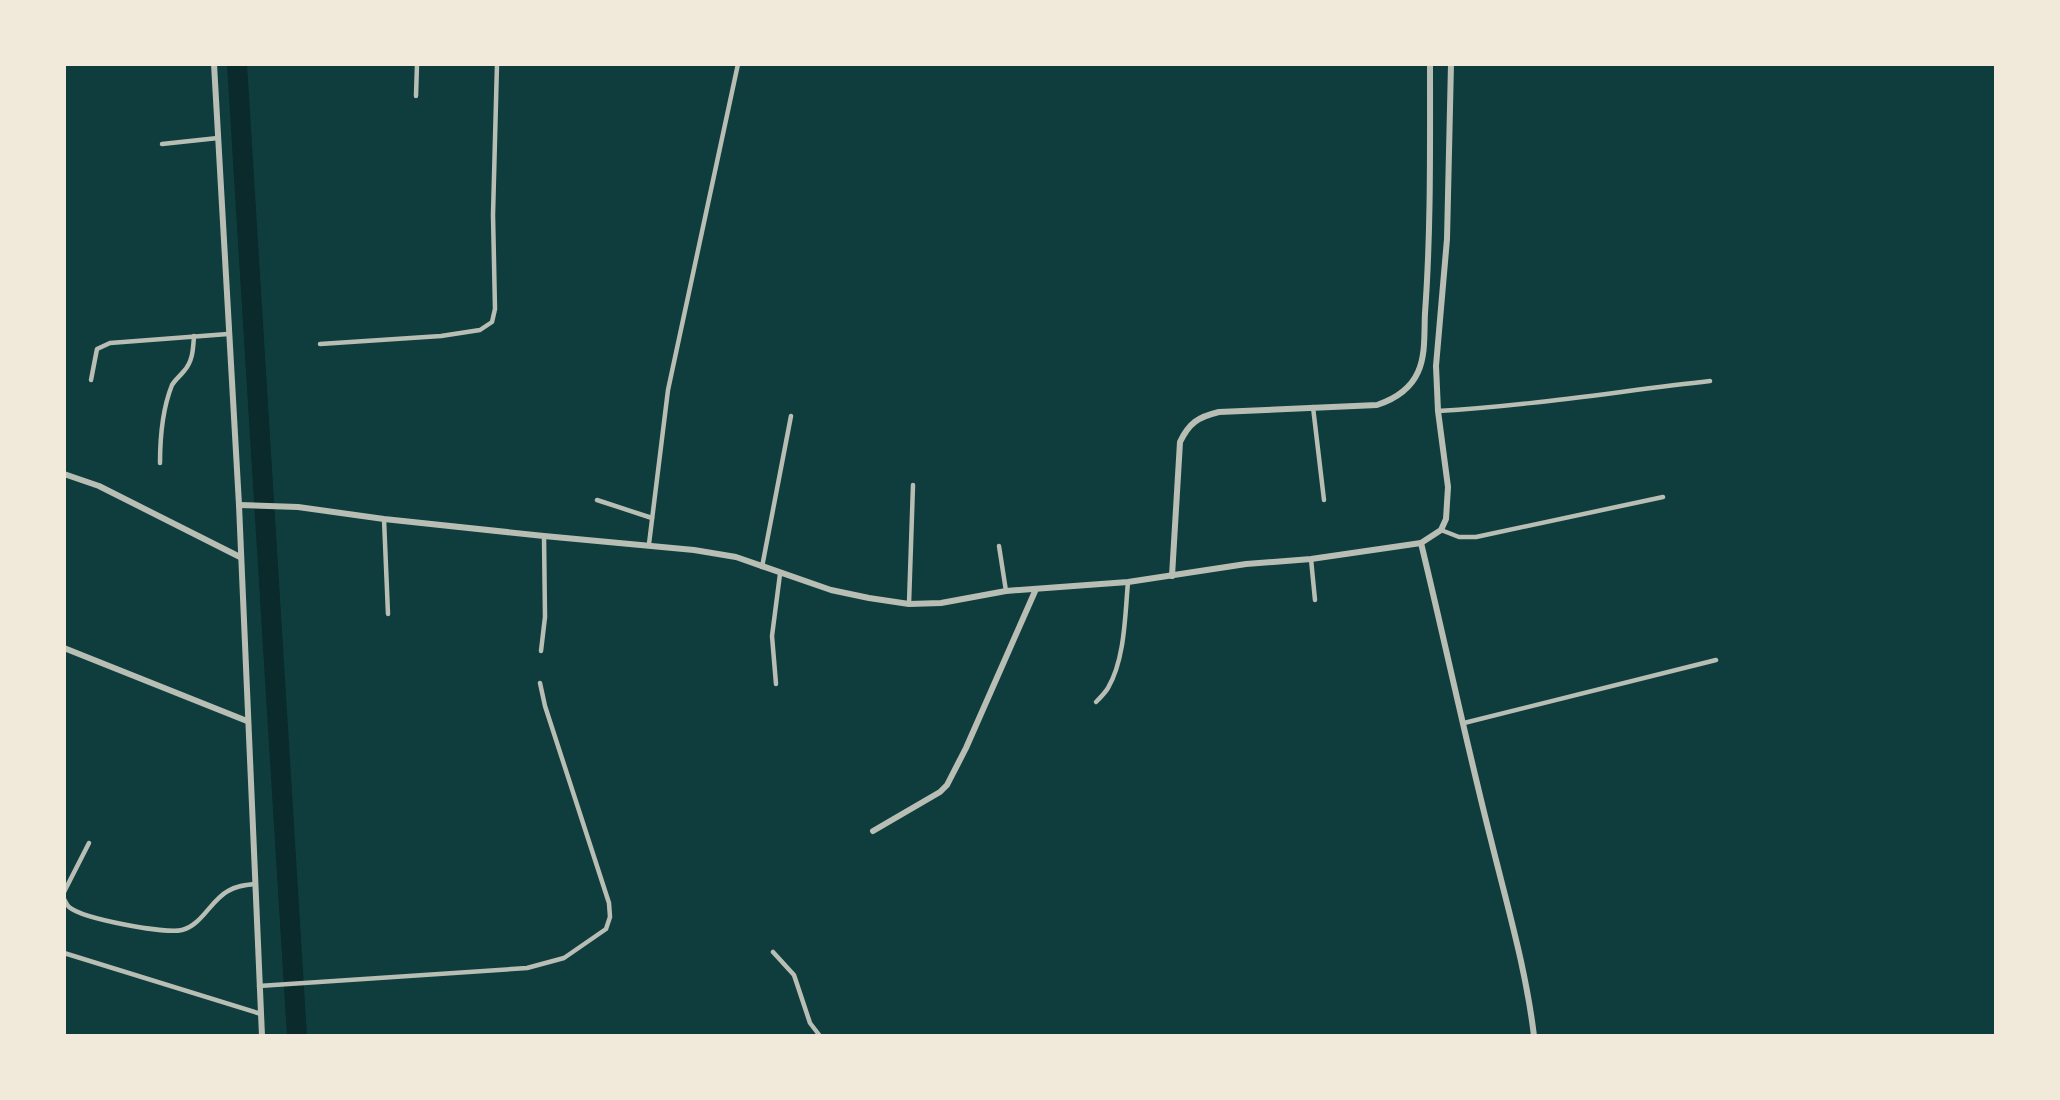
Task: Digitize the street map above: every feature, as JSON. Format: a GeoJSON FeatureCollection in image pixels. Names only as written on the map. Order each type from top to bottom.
{"type":"FeatureCollection","features":[{"type":"Feature","properties":{"kind":"street"},"geometry":{"type":"LineString","coordinates":[[214,64],[238,505],[262,1035]]}},
{"type":"Feature","properties":{"kind":"street"},"geometry":{"type":"LineString","coordinates":[[1172,576],[1180,442],[1186,428],[1203,415],[1219,412],[1377,405],[1391,400],[1407,389],[1419,371],[1427,290],[1430,64]]}},
{"type":"Feature","properties":{"kind":"street"},"geometry":{"type":"LineString","coordinates":[[238,505],[298,507],[384,519],[544,536],[649,544],[736,557],[780,574],[841,592],[909,604],[941,603],[1005,591],[1128,582],[1246,564],[1311,559],[1421,543],[1440,530],[1446,519],[1448,487],[1438,411],[1436,366],[1447,239],[1451,64]]}},
{"type":"Feature","properties":{"kind":"street"},"geometry":{"type":"LineString","coordinates":[[64,474],[99,486],[240,557]]}},
{"type":"Feature","properties":{"kind":"street"},"geometry":{"type":"LineString","coordinates":[[1421,543],[1491,840],[1513,921],[1530,1000],[1534,1035]]}},
{"type":"Feature","properties":{"kind":"street"},"geometry":{"type":"LineString","coordinates":[[873,831],[940,792],[947,784],[970,738],[1036,589]]}},
{"type":"Feature","properties":{"kind":"street"},"geometry":{"type":"LineString","coordinates":[[64,648],[247,721]]}},
{"type":"Feature","properties":{"kind":"lane"},"geometry":{"type":"LineString","coordinates":[[416,96],[417,64]]}},
{"type":"Feature","properties":{"kind":"lane"},"geometry":{"type":"LineString","coordinates":[[320,344],[441,336],[480,330],[492,322],[495,309],[493,215],[497,64]]}},
{"type":"Feature","properties":{"kind":"lane"},"geometry":{"type":"LineString","coordinates":[[649,544],[668,390],[738,64]]}},
{"type":"Feature","properties":{"kind":"lane"},"geometry":{"type":"LineString","coordinates":[[162,144],[218,138]]}},
{"type":"Feature","properties":{"kind":"lane"},"geometry":{"type":"LineString","coordinates":[[91,380],[97,349],[110,343],[228,334]]}},
{"type":"Feature","properties":{"kind":"lane"},"geometry":{"type":"LineString","coordinates":[[160,463],[160,432],[166,404],[173,383],[189,364],[193,354],[194,336]]}},
{"type":"Feature","properties":{"kind":"lane"},"geometry":{"type":"LineString","coordinates":[[1438,411],[1530,404],[1710,381]]}},
{"type":"Feature","properties":{"kind":"lane"},"geometry":{"type":"LineString","coordinates":[[1313,407],[1324,500]]}},
{"type":"Feature","properties":{"kind":"lane"},"geometry":{"type":"LineString","coordinates":[[762,567],[792,416]]}},
{"type":"Feature","properties":{"kind":"lane"},"geometry":{"type":"LineString","coordinates":[[909,604],[914,485]]}},
{"type":"Feature","properties":{"kind":"lane"},"geometry":{"type":"LineString","coordinates":[[1440,530],[1459,537],[1476,537],[1663,497]]}},
{"type":"Feature","properties":{"kind":"lane"},"geometry":{"type":"LineString","coordinates":[[597,500],[652,518]]}},
{"type":"Feature","properties":{"kind":"lane"},"geometry":{"type":"LineString","coordinates":[[384,519],[388,614]]}},
{"type":"Feature","properties":{"kind":"lane"},"geometry":{"type":"LineString","coordinates":[[541,651],[545,617],[544,536]]}},
{"type":"Feature","properties":{"kind":"lane"},"geometry":{"type":"LineString","coordinates":[[999,546],[1005,591]]}},
{"type":"Feature","properties":{"kind":"lane"},"geometry":{"type":"LineString","coordinates":[[1311,559],[1315,600]]}},
{"type":"Feature","properties":{"kind":"lane"},"geometry":{"type":"LineString","coordinates":[[776,684],[772,636],[780,574]]}},
{"type":"Feature","properties":{"kind":"lane"},"geometry":{"type":"LineString","coordinates":[[1096,702],[1108,687],[1118,660],[1124,630],[1128,582]]}},
{"type":"Feature","properties":{"kind":"lane"},"geometry":{"type":"LineString","coordinates":[[1464,723],[1716,660]]}},
{"type":"Feature","properties":{"kind":"lane"},"geometry":{"type":"LineString","coordinates":[[260,986],[527,968],[564,958],[606,929],[610,917],[609,903],[545,706],[540,683]]}},
{"type":"Feature","properties":{"kind":"lane"},"geometry":{"type":"LineString","coordinates":[[64,892],[89,843]]}},
{"type":"Feature","properties":{"kind":"lane"},"geometry":{"type":"LineString","coordinates":[[64,899],[68,907],[87,916],[158,930],[184,930],[201,918],[227,891],[237,886],[255,884]]}},
{"type":"Feature","properties":{"kind":"lane"},"geometry":{"type":"LineString","coordinates":[[773,952],[794,975],[810,1023],[820,1035]]}},
{"type":"Feature","properties":{"kind":"lane"},"geometry":{"type":"LineString","coordinates":[[64,953],[261,1014]]}},
{"type":"Feature","properties":{"kind":"waterway"},"geometry":{"type":"LineString","coordinates":[[237,64],[297,1036]]}}]}
